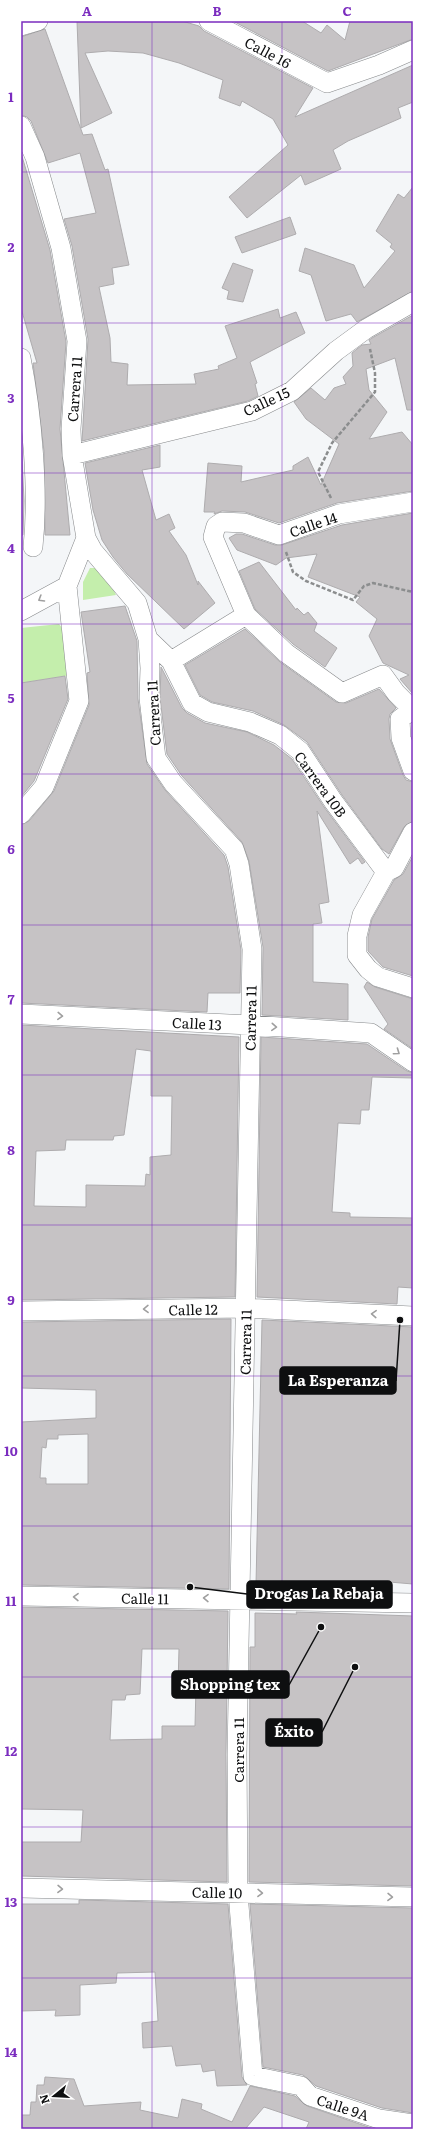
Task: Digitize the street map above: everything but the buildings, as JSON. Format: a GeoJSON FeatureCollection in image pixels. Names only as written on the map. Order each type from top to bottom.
{"type":"FeatureCollection","features":[{"type":"Feature","properties":{"kind":"street"},"geometry":{"type":"LineString","coordinates":[[21,26],[38,21]]}},
{"type":"Feature","properties":{"kind":"street","name":"Calle 16"},"geometry":{"type":"LineString","coordinates":[[211,21],[327,83],[413,50]]}},
{"type":"Feature","properties":{"kind":"street","name":"Carrera 11"},"geometry":{"type":"LineString","coordinates":[[21,126],[35,157],[61,248],[77,341],[72,455],[86,538],[93,551],[137,603],[148,639],[150,668],[149,698],[156,758],[174,782],[234,849],[239,864],[252,949],[237,1754],[238,1893],[253,2076]]}},
{"type":"Feature","properties":{"kind":"street","name":"Calle 15"},"geometry":{"type":"LineString","coordinates":[[72,455],[252,411],[292,391],[336,351],[366,329],[413,302]]}},
{"type":"Feature","properties":{"kind":"street"},"geometry":{"type":"LineString","coordinates":[[21,358],[26,387],[27,459],[34,529],[33,547]]}},
{"type":"Feature","properties":{"kind":"street","name":"Calle 14"},"geometry":{"type":"LineString","coordinates":[[246,615],[213,537],[216,526],[222,522],[244,523],[279,535],[339,514],[413,502]]}},
{"type":"Feature","properties":{"kind":"street"},"geometry":{"type":"LineString","coordinates":[[21,814],[44,787],[79,701],[68,586],[86,538]]}},
{"type":"Feature","properties":{"kind":"street"},"geometry":{"type":"LineString","coordinates":[[21,611],[68,586]]}},
{"type":"Feature","properties":{"kind":"street"},"geometry":{"type":"LineString","coordinates":[[171,661],[246,615],[286,653],[342,693],[383,675],[396,693],[413,709],[400,719],[401,738],[413,771]]}},
{"type":"Feature","properties":{"kind":"street","name":"Carrera 11"},"geometry":{"type":"LineString","coordinates":[[148,639],[171,661]]}},
{"type":"Feature","properties":{"kind":"street","name":"Carrera 10B"},"geometry":{"type":"LineString","coordinates":[[171,661],[192,703],[208,712],[250,722],[280,735],[300,752],[333,802],[386,872]]}},
{"type":"Feature","properties":{"kind":"street"},"geometry":{"type":"LineString","coordinates":[[413,832],[394,868],[386,872],[362,915],[357,936],[357,955],[368,969],[378,977],[413,988]]}},
{"type":"Feature","properties":{"kind":"street","name":"Calle 13"},"geometry":{"type":"LineString","coordinates":[[21,1014],[250,1025],[371,1033],[413,1062]]}},
{"type":"Feature","properties":{"kind":"street","name":"Calle 12"},"geometry":{"type":"LineString","coordinates":[[21,1311],[245,1308],[413,1316]]}},
{"type":"Feature","properties":{"kind":"street","name":"Calle 11"},"geometry":{"type":"LineString","coordinates":[[21,1596],[413,1603]]}},
{"type":"Feature","properties":{"kind":"street","name":"Calle 10"},"geometry":{"type":"LineString","coordinates":[[21,1888],[413,1897]]}},
{"type":"Feature","properties":{"kind":"street","name":"Calle 9A"},"geometry":{"type":"LineString","coordinates":[[253,2076],[301,2086],[310,2096],[379,2119],[413,2124]]}},
{"type":"Feature","properties":{"kind":"path"},"geometry":{"type":"LineString","coordinates":[[339,514],[318,472],[332,442],[375,392],[375,373],[366,329]]}},
{"type":"Feature","properties":{"kind":"path"},"geometry":{"type":"LineString","coordinates":[[279,535],[293,572],[306,581],[353,600],[364,586],[373,583],[413,592]]}},
{"type":"Feature","properties":{"kind":"green space"},"geometry":{"type":"Polygon","coordinates":[[[90,568],[103,568],[116,595],[83,600],[83,582],[90,568]]]}},
{"type":"Feature","properties":{"kind":"green space"},"geometry":{"type":"Polygon","coordinates":[[[59,624],[63,629],[71,675],[21,683],[21,628],[59,624]]]}},
{"type":"Feature","properties":{"kind":"place","name":"La Esperanza"},"geometry":{"type":"Point","coordinates":[400,1320]}},
{"type":"Feature","properties":{"kind":"place","name":"Drogas La Rebaja"},"geometry":{"type":"Point","coordinates":[190,1587]}},
{"type":"Feature","properties":{"kind":"place","name":"Shopping tex"},"geometry":{"type":"Point","coordinates":[321,1627]}},
{"type":"Feature","properties":{"kind":"place","name":"Éxito"},"geometry":{"type":"Point","coordinates":[355,1667]}}]}
